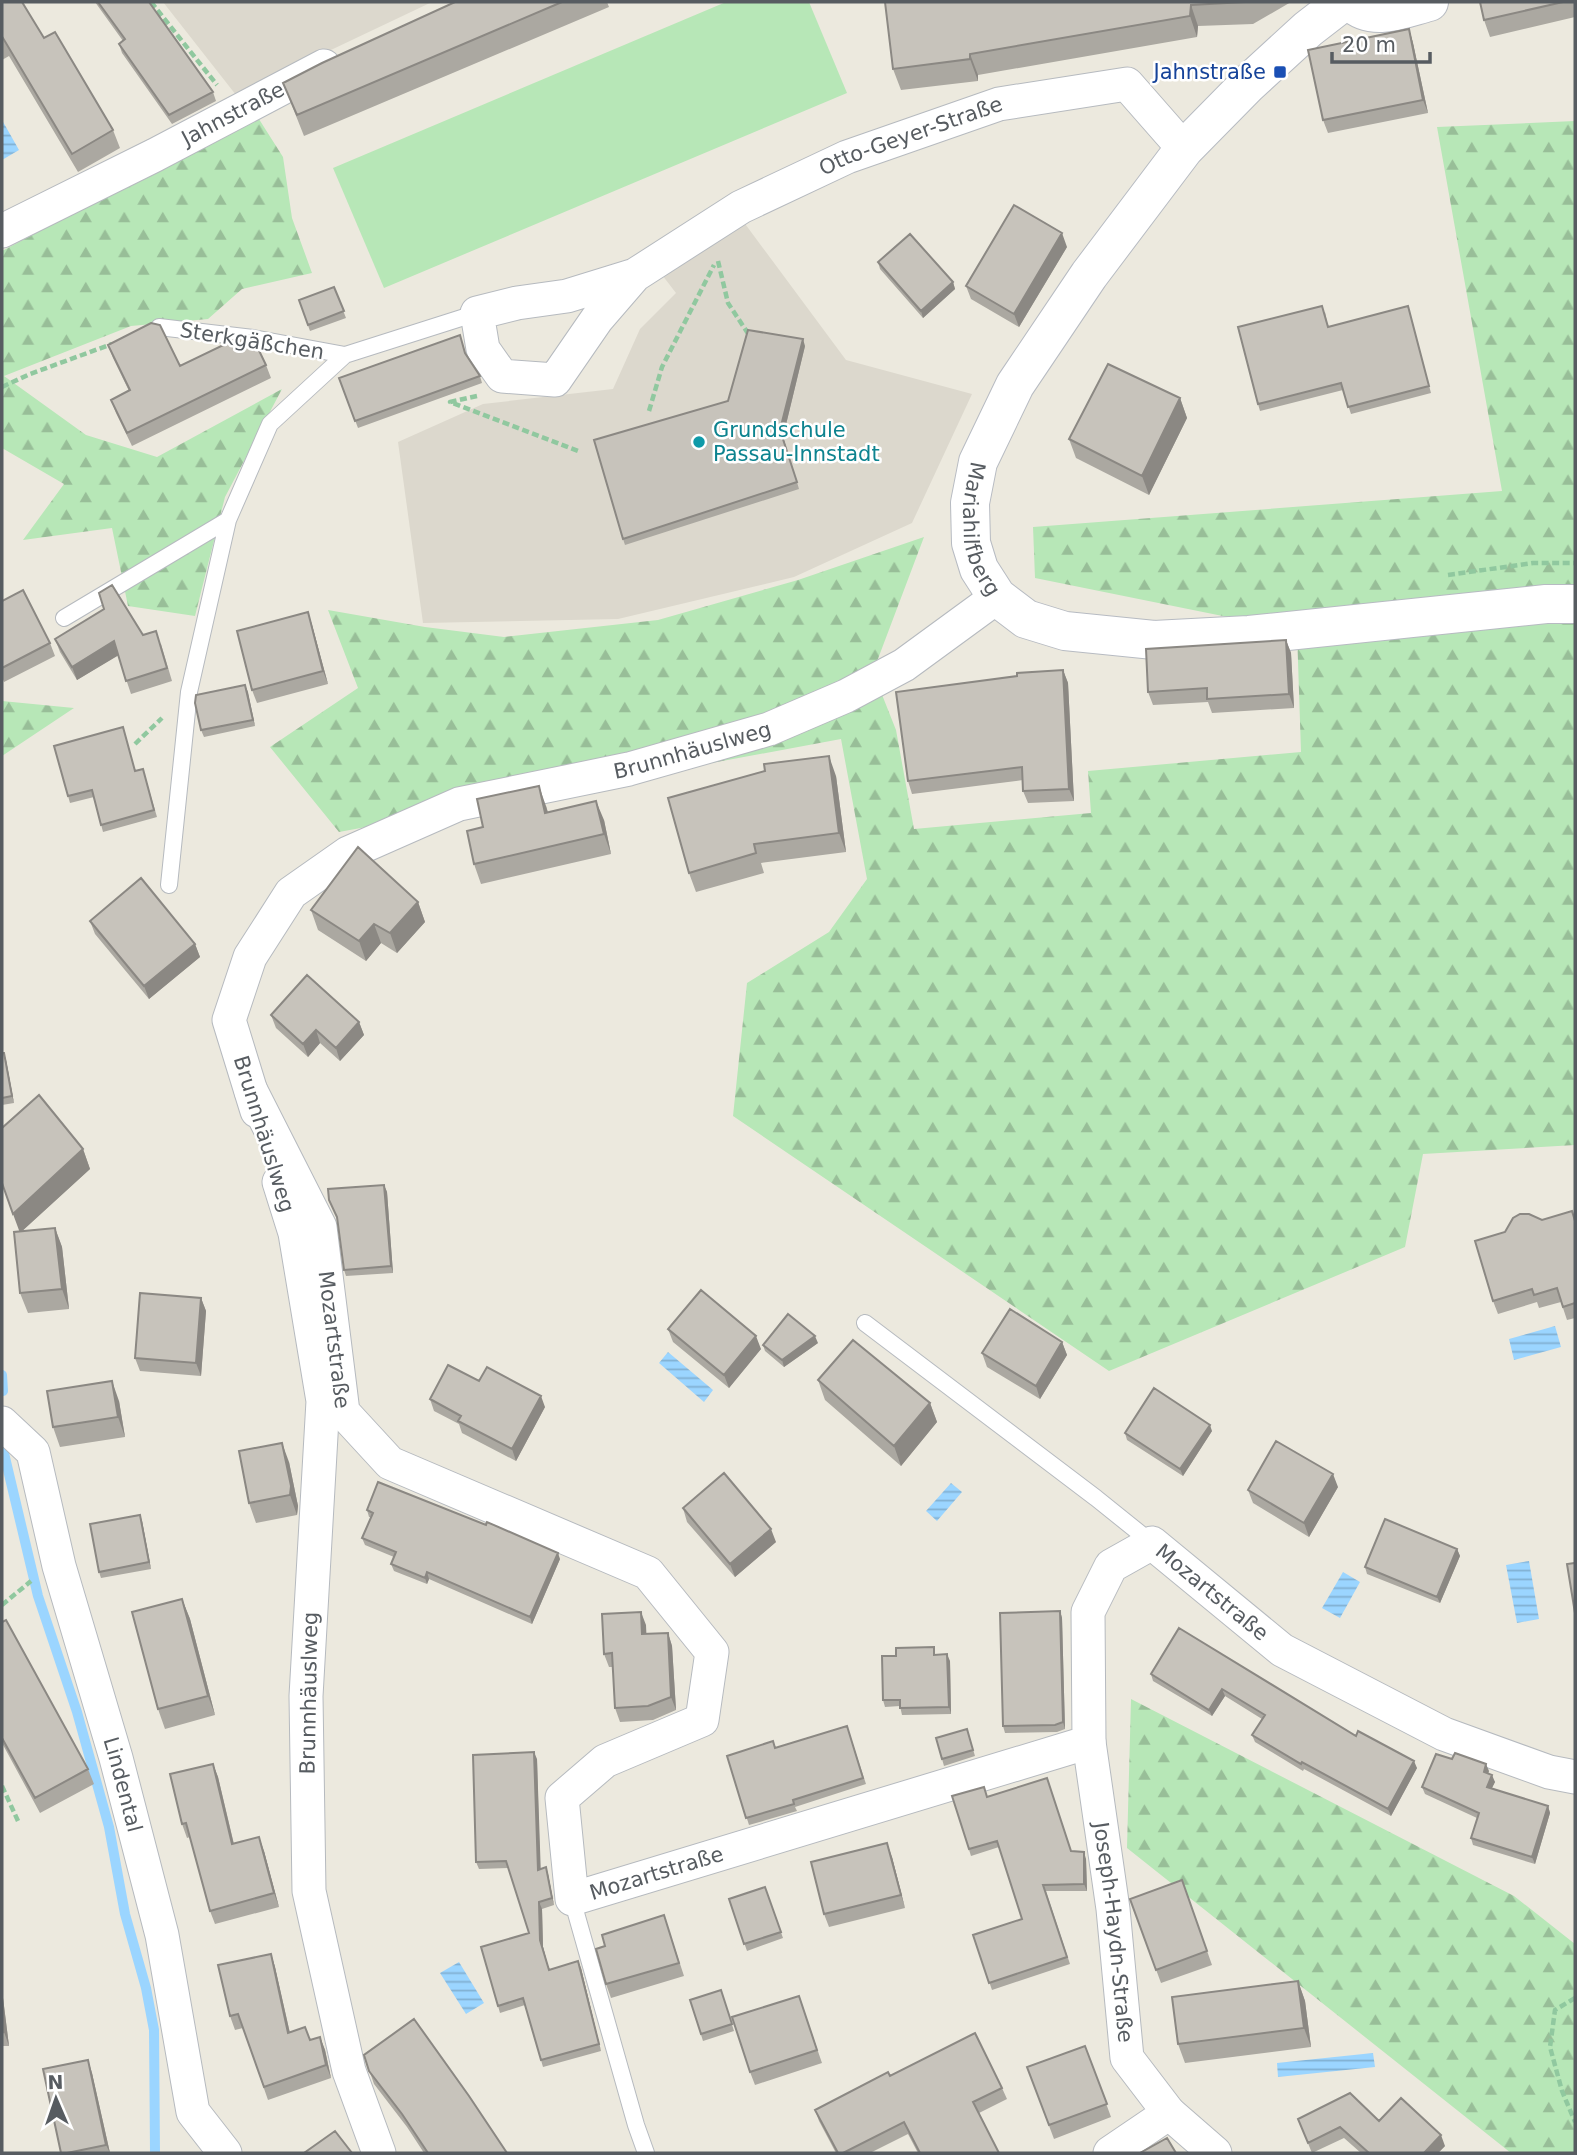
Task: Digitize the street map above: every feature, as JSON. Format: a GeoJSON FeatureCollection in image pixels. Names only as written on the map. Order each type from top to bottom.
{"type":"FeatureCollection","features":[{"type":"Feature","properties":{"kind":"main road","name":"Mariahilfberg"},"geometry":{"type":"LineString","coordinates":[[1343,2],[1258,75],[1184,149],[1089,275],[1015,385],[978,462],[971,503],[971,543],[979,569],[997,597],[1026,619],[1065,631],[1154,640],[1249,635],[1546,604],[1575,604]]}},
{"type":"Feature","properties":{"kind":"main road"},"geometry":{"type":"LineString","coordinates":[[1350,2],[1360,11],[1381,14],[1429,2]]}},
{"type":"Feature","properties":{"kind":"street","name":"Jahnstraße"},"geometry":{"type":"LineString","coordinates":[[2,231],[346,56]]}},
{"type":"Feature","properties":{"kind":"street","name":"Otto-Geyer-Straße"},"geometry":{"type":"LineString","coordinates":[[477,313],[517,303],[567,296],[635,275],[741,207],[847,157],[999,104],[1127,83],[1184,149]]}},
{"type":"Feature","properties":{"kind":"street","name":"Otto-Geyer-Straße"},"geometry":{"type":"LineString","coordinates":[[502,376],[555,380],[597,319],[635,275]]}},
{"type":"Feature","properties":{"kind":"street"},"geometry":{"type":"LineString","coordinates":[[477,313],[483,349],[502,376]]}},
{"type":"Feature","properties":{"kind":"street","name":"Brunnhäuslweg"},"geometry":{"type":"LineString","coordinates":[[379,2153],[349,2071],[309,1891],[306,1696],[323,1401],[295,1233],[229,1020],[250,957],[292,893],[348,853],[459,804],[629,769],[769,729],[846,696],[904,665],[997,597]]}},
{"type":"Feature","properties":{"kind":"street","name":"Mozartstraße"},"geometry":{"type":"LineString","coordinates":[[251,1091],[320,1227],[343,1412],[390,1463],[648,1573],[712,1652],[702,1720],[605,1761],[562,1798],[572,1899],[1089,1741],[1088,1612],[1111,1566],[1152,1543],[1282,1650],[1444,1734],[1549,1772],[1575,1777]]}},
{"type":"Feature","properties":{"kind":"street","name":"Lindental"},"geometry":{"type":"LineString","coordinates":[[2,1423],[33,1452],[59,1566],[116,1758],[162,1935],[193,2112],[225,2153]]}},
{"type":"Feature","properties":{"kind":"street","name":"Joseph-Haydn-Straße"},"geometry":{"type":"LineString","coordinates":[[1089,1741],[1113,1909],[1127,2058],[1168,2113],[1215,2153]]}},
{"type":"Feature","properties":{"kind":"street"},"geometry":{"type":"LineString","coordinates":[[1110,2153],[1168,2113]]}},
{"type":"Feature","properties":{"kind":"lane"},"geometry":{"type":"LineString","coordinates":[[169,886],[189,692],[228,520],[270,424],[345,355],[477,313]]}},
{"type":"Feature","properties":{"kind":"lane","name":"Sterkgäßchen"},"geometry":{"type":"LineString","coordinates":[[159,327],[253,338],[345,355]]}},
{"type":"Feature","properties":{"kind":"lane"},"geometry":{"type":"LineString","coordinates":[[64,618],[228,520]]}},
{"type":"Feature","properties":{"kind":"lane"},"geometry":{"type":"LineString","coordinates":[[865,1323],[1152,1543]]}},
{"type":"Feature","properties":{"kind":"lane"},"geometry":{"type":"LineString","coordinates":[[572,1899],[646,2153]]}},
{"type":"Feature","properties":{"kind":"path"},"geometry":{"type":"LineString","coordinates":[[151,2],[237,111]]}},
{"type":"Feature","properties":{"kind":"path"},"geometry":{"type":"LineString","coordinates":[[649,411],[662,367],[717,258],[728,303],[750,337]]}},
{"type":"Feature","properties":{"kind":"path","name":"Sterkgäßchen"},"geometry":{"type":"LineString","coordinates":[[2,387],[30,374],[159,327]]}},
{"type":"Feature","properties":{"kind":"path"},"geometry":{"type":"LineString","coordinates":[[502,376],[482,394],[450,402],[581,452]]}},
{"type":"Feature","properties":{"kind":"path"},"geometry":{"type":"LineString","coordinates":[[2,1605],[15,1594]]}},
{"type":"Feature","properties":{"kind":"path"},"geometry":{"type":"LineString","coordinates":[[2,1786],[18,1821]]}},
{"type":"Feature","properties":{"kind":"path"},"geometry":{"type":"LineString","coordinates":[[1575,1998],[1555,2010],[1550,2047],[1562,2091],[1575,2122]]}},
{"type":"Feature","properties":{"kind":"shaded area"},"geometry":{"type":"Polygon","coordinates":[[[163,2],[432,2],[236,95],[163,2]]]}},
{"type":"Feature","properties":{"kind":"shaded area"},"geometry":{"type":"Polygon","coordinates":[[[740,217],[846,360],[972,394],[912,523],[794,577],[618,619],[423,623],[398,442],[483,404],[613,389],[640,329],[676,293],[659,271],[740,217]]]}},
{"type":"Feature","properties":{"kind":"green space"},"geometry":{"type":"Polygon","coordinates":[[[726,2],[809,2],[847,93],[384,288],[333,168],[726,2]]]}},
{"type":"Feature","properties":{"kind":"green space"},"geometry":{"type":"Polygon","coordinates":[[[257,116],[283,157],[292,218],[312,273],[242,289],[208,319],[131,326],[4,376],[86,435],[157,457],[282,389],[225,497],[195,616],[128,606],[112,528],[23,540],[64,484],[2,448],[2,251],[257,116]]]}},
{"type":"Feature","properties":{"kind":"green space"},"geometry":{"type":"Polygon","coordinates":[[[1575,121],[1575,1145],[1423,1154],[1405,1247],[1109,1371],[733,1116],[747,983],[829,932],[867,879],[841,739],[339,832],[270,747],[358,688],[328,610],[504,637],[658,620],[798,580],[924,537],[873,672],[896,730],[914,829],[1091,813],[1088,771],[1301,752],[1297,631],[1035,578],[1033,527],[1502,491],[1437,127],[1575,121]]]}},
{"type":"Feature","properties":{"kind":"green space"},"geometry":{"type":"Polygon","coordinates":[[[2,701],[74,708],[2,756],[2,701]]]}},
{"type":"Feature","properties":{"kind":"green space"},"geometry":{"type":"Polygon","coordinates":[[[1131,1699],[1514,1896],[1575,1944],[1575,2153],[1511,2153],[1127,1848],[1131,1699]]]}},
{"type":"Feature","properties":{"kind":"water"},"geometry":{"type":"Polygon","coordinates":[[[2,120],[19,150],[2,160],[2,120]]]}},
{"type":"Feature","properties":{"kind":"water"},"geometry":{"type":"Polygon","coordinates":[[[1555,1326],[1561,1347],[1514,1360],[1509,1339],[1555,1326]]]}},
{"type":"Feature","properties":{"kind":"water"},"geometry":{"type":"Polygon","coordinates":[[[668,1352],[713,1390],[704,1402],[659,1363],[668,1352]]]}},
{"type":"Feature","properties":{"kind":"water"},"geometry":{"type":"Polygon","coordinates":[[[951,1483],[962,1492],[937,1521],[926,1511],[951,1483]]]}},
{"type":"Feature","properties":{"kind":"water"},"geometry":{"type":"Polygon","coordinates":[[[1529,1561],[1539,1619],[1517,1623],[1506,1565],[1529,1561]]]}},
{"type":"Feature","properties":{"kind":"water"},"geometry":{"type":"Polygon","coordinates":[[[1343,1572],[1360,1582],[1340,1618],[1322,1608],[1343,1572]]]}},
{"type":"Feature","properties":{"kind":"water"},"geometry":{"type":"Polygon","coordinates":[[[459,1962],[484,2003],[466,2014],[440,1973],[459,1962]]]}},
{"type":"Feature","properties":{"kind":"water"},"geometry":{"type":"Polygon","coordinates":[[[1373,2053],[1375,2067],[1278,2077],[1277,2063],[1373,2053]]]}},
{"type":"Feature","properties":{"kind":"building"},"geometry":{"type":"Polygon","coordinates":[[[2,2],[22,2],[44,38],[55,32],[113,130],[72,154],[2,39],[2,2]]]}},
{"type":"Feature","properties":{"kind":"building"},"geometry":{"type":"Polygon","coordinates":[[[98,2],[149,2],[213,92],[169,115],[119,44],[125,39],[98,2]]]}},
{"type":"Feature","properties":{"kind":"building"},"geometry":{"type":"Polygon","coordinates":[[[455,2],[562,2],[297,115],[283,83],[455,2]]]}},
{"type":"Feature","properties":{"kind":"building"},"geometry":{"type":"Polygon","coordinates":[[[885,2],[1245,2],[1191,5],[1190,16],[970,54],[970,59],[893,69],[885,2]]]}},
{"type":"Feature","properties":{"kind":"building"},"geometry":{"type":"Polygon","coordinates":[[[1480,2],[1563,2],[1484,20],[1480,2]]]}},
{"type":"Feature","properties":{"kind":"building"},"geometry":{"type":"Polygon","coordinates":[[[1409,29],[1423,100],[1323,120],[1308,50],[1409,29]]]}},
{"type":"Feature","properties":{"kind":"building"},"geometry":{"type":"Polygon","coordinates":[[[1014,205],[1062,233],[1014,314],[966,286],[1014,205]]]}},
{"type":"Feature","properties":{"kind":"building"},"geometry":{"type":"Polygon","coordinates":[[[910,234],[953,282],[921,311],[878,262],[910,234]]]}},
{"type":"Feature","properties":{"kind":"building"},"geometry":{"type":"Polygon","coordinates":[[[334,287],[344,311],[308,325],[299,300],[334,287]]]}},
{"type":"Feature","properties":{"kind":"building"},"geometry":{"type":"Polygon","coordinates":[[[1322,306],[1328,327],[1408,306],[1429,386],[1348,407],[1341,383],[1258,404],[1238,327],[1322,306]]]}},
{"type":"Feature","properties":{"kind":"building"},"geometry":{"type":"Polygon","coordinates":[[[151,323],[160,325],[180,366],[244,335],[252,336],[266,365],[127,433],[111,400],[130,390],[108,345],[151,323]]]}},
{"type":"Feature","properties":{"kind":"building","name":"Grundschule Passau-Innstadt"},"geometry":{"type":"Polygon","coordinates":[[[748,330],[803,339],[780,430],[797,482],[623,539],[594,440],[728,401],[748,330]]]}},
{"type":"Feature","properties":{"kind":"building"},"geometry":{"type":"Polygon","coordinates":[[[460,335],[465,353],[480,376],[355,421],[339,378],[460,335]]]}},
{"type":"Feature","properties":{"kind":"building"},"geometry":{"type":"Polygon","coordinates":[[[1108,364],[1180,398],[1142,476],[1069,439],[1108,364]]]}},
{"type":"Feature","properties":{"kind":"building"},"geometry":{"type":"Polygon","coordinates":[[[112,585],[143,635],[156,631],[167,668],[126,681],[114,641],[72,667],[55,639],[104,609],[99,593],[112,585]]]}},
{"type":"Feature","properties":{"kind":"building"},"geometry":{"type":"Polygon","coordinates":[[[23,590],[50,643],[2,668],[2,601],[23,590]]]}},
{"type":"Feature","properties":{"kind":"building"},"geometry":{"type":"Polygon","coordinates":[[[308,612],[323,671],[252,690],[237,631],[308,612]]]}},
{"type":"Feature","properties":{"kind":"building"},"geometry":{"type":"Polygon","coordinates":[[[1286,640],[1289,694],[1207,699],[1207,688],[1148,692],[1146,649],[1286,640]]]}},
{"type":"Feature","properties":{"kind":"building"},"geometry":{"type":"Polygon","coordinates":[[[1063,670],[1069,789],[1023,791],[1022,767],[908,781],[896,692],[1017,676],[1017,673],[1063,670]]]}},
{"type":"Feature","properties":{"kind":"building"},"geometry":{"type":"Polygon","coordinates":[[[245,685],[253,720],[201,730],[195,703],[196,695],[245,685]]]}},
{"type":"Feature","properties":{"kind":"building"},"geometry":{"type":"Polygon","coordinates":[[[123,727],[135,771],[143,769],[154,810],[101,825],[92,790],[68,796],[54,746],[123,727]]]}},
{"type":"Feature","properties":{"kind":"building"},"geometry":{"type":"Polygon","coordinates":[[[829,756],[839,833],[754,844],[756,853],[689,873],[668,798],[765,771],[764,764],[829,756]]]}},
{"type":"Feature","properties":{"kind":"building"},"geometry":{"type":"Polygon","coordinates":[[[539,786],[545,813],[596,801],[604,834],[474,864],[467,831],[483,827],[477,799],[539,786]]]}},
{"type":"Feature","properties":{"kind":"building"},"geometry":{"type":"Polygon","coordinates":[[[358,847],[418,902],[390,933],[374,924],[359,941],[311,910],[358,847]]]}},
{"type":"Feature","properties":{"kind":"building"},"geometry":{"type":"Polygon","coordinates":[[[141,878],[195,944],[144,986],[90,921],[141,878]]]}},
{"type":"Feature","properties":{"kind":"building"},"geometry":{"type":"Polygon","coordinates":[[[307,975],[359,1022],[336,1048],[316,1030],[303,1044],[271,1015],[307,975]]]}},
{"type":"Feature","properties":{"kind":"building"},"geometry":{"type":"Polygon","coordinates":[[[2,1053],[12,1096],[2,1098],[2,1053]]]}},
{"type":"Feature","properties":{"kind":"building"},"geometry":{"type":"Polygon","coordinates":[[[39,1095],[83,1149],[13,1214],[2,1183],[2,1128],[39,1095]]]}},
{"type":"Feature","properties":{"kind":"building"},"geometry":{"type":"Polygon","coordinates":[[[384,1185],[391,1266],[344,1270],[337,1217],[329,1200],[328,1189],[384,1185]]]}},
{"type":"Feature","properties":{"kind":"building"},"geometry":{"type":"Polygon","coordinates":[[[1572,1211],[1575,1221],[1575,1303],[1563,1307],[1557,1288],[1534,1295],[1532,1289],[1493,1301],[1475,1241],[1505,1232],[1513,1218],[1520,1214],[1529,1214],[1542,1220],[1572,1211]]]}},
{"type":"Feature","properties":{"kind":"building"},"geometry":{"type":"Polygon","coordinates":[[[55,1228],[62,1289],[20,1293],[14,1232],[55,1228]]]}},
{"type":"Feature","properties":{"kind":"building"},"geometry":{"type":"Polygon","coordinates":[[[701,1290],[756,1336],[724,1375],[668,1329],[701,1290]]]}},
{"type":"Feature","properties":{"kind":"building"},"geometry":{"type":"Polygon","coordinates":[[[140,1293],[201,1298],[196,1363],[135,1358],[140,1293]]]}},
{"type":"Feature","properties":{"kind":"building"},"geometry":{"type":"Polygon","coordinates":[[[1010,1309],[1062,1342],[1036,1386],[982,1353],[1010,1309]]]}},
{"type":"Feature","properties":{"kind":"building"},"geometry":{"type":"Polygon","coordinates":[[[788,1314],[815,1336],[782,1360],[763,1345],[788,1314]]]}},
{"type":"Feature","properties":{"kind":"building"},"geometry":{"type":"Polygon","coordinates":[[[853,1340],[930,1403],[894,1446],[818,1380],[853,1340]]]}},
{"type":"Feature","properties":{"kind":"building"},"geometry":{"type":"Polygon","coordinates":[[[448,1365],[479,1381],[487,1367],[541,1396],[512,1449],[458,1421],[461,1416],[430,1399],[448,1365]]]}},
{"type":"Feature","properties":{"kind":"building"},"geometry":{"type":"Polygon","coordinates":[[[112,1381],[118,1417],[53,1427],[47,1391],[112,1381]]]}},
{"type":"Feature","properties":{"kind":"building"},"geometry":{"type":"Polygon","coordinates":[[[1154,1388],[1210,1425],[1180,1469],[1125,1433],[1154,1388]]]}},
{"type":"Feature","properties":{"kind":"building"},"geometry":{"type":"Polygon","coordinates":[[[1276,1441],[1333,1474],[1304,1523],[1248,1490],[1276,1441]]]}},
{"type":"Feature","properties":{"kind":"building"},"geometry":{"type":"Polygon","coordinates":[[[282,1443],[291,1486],[290,1495],[249,1503],[239,1451],[282,1443]]]}},
{"type":"Feature","properties":{"kind":"building"},"geometry":{"type":"Polygon","coordinates":[[[724,1473],[771,1529],[730,1564],[683,1508],[724,1473]]]}},
{"type":"Feature","properties":{"kind":"building"},"geometry":{"type":"Polygon","coordinates":[[[378,1482],[486,1525],[487,1522],[558,1553],[530,1617],[427,1572],[425,1578],[391,1564],[396,1552],[362,1538],[373,1513],[367,1510],[378,1482]]]}},
{"type":"Feature","properties":{"kind":"building"},"geometry":{"type":"Polygon","coordinates":[[[140,1515],[149,1562],[99,1572],[90,1524],[140,1515]]]}},
{"type":"Feature","properties":{"kind":"building"},"geometry":{"type":"Polygon","coordinates":[[[1385,1519],[1457,1549],[1437,1597],[1365,1567],[1385,1519]]]}},
{"type":"Feature","properties":{"kind":"building"},"geometry":{"type":"Polygon","coordinates":[[[1575,1563],[1575,1613],[1567,1564],[1575,1563]]]}},
{"type":"Feature","properties":{"kind":"building"},"geometry":{"type":"Polygon","coordinates":[[[182,1599],[208,1696],[158,1709],[132,1612],[182,1599]]]}},
{"type":"Feature","properties":{"kind":"building"},"geometry":{"type":"Polygon","coordinates":[[[1060,1611],[1063,1722],[1055,1725],[1003,1726],[1000,1613],[1060,1611]]]}},
{"type":"Feature","properties":{"kind":"building"},"geometry":{"type":"Polygon","coordinates":[[[641,1612],[642,1634],[668,1633],[671,1697],[648,1706],[615,1708],[612,1653],[604,1654],[602,1614],[641,1612]]]}},
{"type":"Feature","properties":{"kind":"building"},"geometry":{"type":"Polygon","coordinates":[[[6,1620],[88,1769],[35,1798],[2,1738],[2,1622],[6,1620]]]}},
{"type":"Feature","properties":{"kind":"building"},"geometry":{"type":"Polygon","coordinates":[[[1179,1628],[1356,1736],[1358,1731],[1414,1761],[1388,1809],[1252,1735],[1265,1715],[1222,1689],[1209,1710],[1151,1674],[1179,1628]]]}},
{"type":"Feature","properties":{"kind":"building"},"geometry":{"type":"Polygon","coordinates":[[[934,1647],[934,1655],[947,1654],[949,1707],[900,1708],[900,1700],[883,1700],[882,1656],[896,1656],[896,1648],[934,1647]]]}},
{"type":"Feature","properties":{"kind":"building"},"geometry":{"type":"Polygon","coordinates":[[[847,1726],[863,1778],[793,1800],[794,1804],[746,1818],[727,1756],[773,1741],[775,1748],[847,1726]]]}},
{"type":"Feature","properties":{"kind":"building"},"geometry":{"type":"Polygon","coordinates":[[[967,1729],[973,1750],[942,1759],[936,1738],[967,1729]]]}},
{"type":"Feature","properties":{"kind":"building"},"geometry":{"type":"Polygon","coordinates":[[[534,1752],[538,1870],[546,1867],[552,1898],[539,1902],[540,1940],[549,1970],[578,1961],[599,2044],[541,2060],[523,1998],[498,2006],[481,1947],[529,1933],[506,1861],[476,1862],[473,1755],[534,1752]]]}},
{"type":"Feature","properties":{"kind":"building"},"geometry":{"type":"Polygon","coordinates":[[[1455,1753],[1486,1764],[1484,1772],[1492,1775],[1487,1787],[1548,1806],[1532,1857],[1471,1838],[1479,1813],[1422,1787],[1436,1754],[1452,1759],[1455,1753]]]}},
{"type":"Feature","properties":{"kind":"building"},"geometry":{"type":"Polygon","coordinates":[[[213,1764],[232,1844],[259,1837],[274,1893],[210,1911],[186,1823],[182,1824],[170,1774],[213,1764]]]}},
{"type":"Feature","properties":{"kind":"building"},"geometry":{"type":"Polygon","coordinates":[[[1047,1778],[1071,1851],[1084,1852],[1084,1884],[1043,1885],[1067,1957],[989,1983],[973,1935],[1022,1919],[997,1841],[969,1849],[952,1796],[984,1787],[987,1797],[1047,1778]]]}},
{"type":"Feature","properties":{"kind":"building"},"geometry":{"type":"Polygon","coordinates":[[[887,1843],[901,1895],[824,1914],[811,1862],[887,1843]]]}},
{"type":"Feature","properties":{"kind":"building"},"geometry":{"type":"Polygon","coordinates":[[[1182,1880],[1207,1951],[1156,1970],[1130,1899],[1182,1880]]]}},
{"type":"Feature","properties":{"kind":"building"},"geometry":{"type":"Polygon","coordinates":[[[765,1887],[781,1932],[744,1944],[729,1899],[765,1887]]]}},
{"type":"Feature","properties":{"kind":"building"},"geometry":{"type":"Polygon","coordinates":[[[664,1915],[679,1963],[606,1984],[596,1949],[605,1946],[602,1935],[664,1915]]]}},
{"type":"Feature","properties":{"kind":"building"},"geometry":{"type":"Polygon","coordinates":[[[271,1954],[288,2033],[305,2027],[310,2040],[320,2037],[326,2065],[264,2087],[238,2014],[230,2016],[218,1965],[271,1954]]]}},
{"type":"Feature","properties":{"kind":"building"},"geometry":{"type":"Polygon","coordinates":[[[1298,1981],[1304,2028],[1178,2044],[1172,1997],[1298,1981]]]}},
{"type":"Feature","properties":{"kind":"building"},"geometry":{"type":"Polygon","coordinates":[[[721,1990],[732,2024],[701,2034],[690,2000],[721,1990]]]}},
{"type":"Feature","properties":{"kind":"building"},"geometry":{"type":"Polygon","coordinates":[[[799,1996],[817,2050],[750,2072],[732,2017],[799,1996]]]}},
{"type":"Feature","properties":{"kind":"building"},"geometry":{"type":"Polygon","coordinates":[[[414,2019],[507,2153],[428,2153],[369,2071],[364,2055],[414,2019]]]}},
{"type":"Feature","properties":{"kind":"building"},"geometry":{"type":"Polygon","coordinates":[[[975,2033],[1002,2088],[973,2102],[999,2153],[920,2153],[904,2122],[843,2153],[838,2153],[815,2110],[888,2072],[890,2076],[975,2033]]]}},
{"type":"Feature","properties":{"kind":"building"},"geometry":{"type":"Polygon","coordinates":[[[1085,2046],[1107,2104],[1049,2125],[1027,2067],[1085,2046]]]}},
{"type":"Feature","properties":{"kind":"building"},"geometry":{"type":"Polygon","coordinates":[[[88,2060],[106,2145],[61,2153],[43,2069],[88,2060]]]}},
{"type":"Feature","properties":{"kind":"building"},"geometry":{"type":"Polygon","coordinates":[[[1350,2093],[1379,2121],[1401,2098],[1441,2135],[1424,2153],[1369,2153],[1340,2127],[1308,2143],[1298,2119],[1350,2093]]]}},
{"type":"Feature","properties":{"kind":"building"},"geometry":{"type":"Polygon","coordinates":[[[335,2131],[352,2153],[304,2153],[335,2131]]]}},
{"type":"Feature","properties":{"kind":"building"},"geometry":{"type":"Polygon","coordinates":[[[1167,2138],[1176,2153],[1140,2153],[1167,2138]]]}},
{"type":"Feature","properties":{"kind":"waterway"},"geometry":{"type":"LineString","coordinates":[[2,1375],[3,1391]]}},
{"type":"Feature","properties":{"kind":"waterway"},"geometry":{"type":"LineString","coordinates":[[3,1449],[38,1596],[77,1712],[109,1827],[125,1914],[146,1988],[154,2030],[155,2153]]}},
{"type":"Feature","properties":{"kind":"place","name":"Jahnstraße"},"geometry":{"type":"Point","coordinates":[1280,72]}},
{"type":"Feature","properties":{"kind":"place","name":"Grundschule Passau-Innstadt"},"geometry":{"type":"Point","coordinates":[699,442]}}]}
